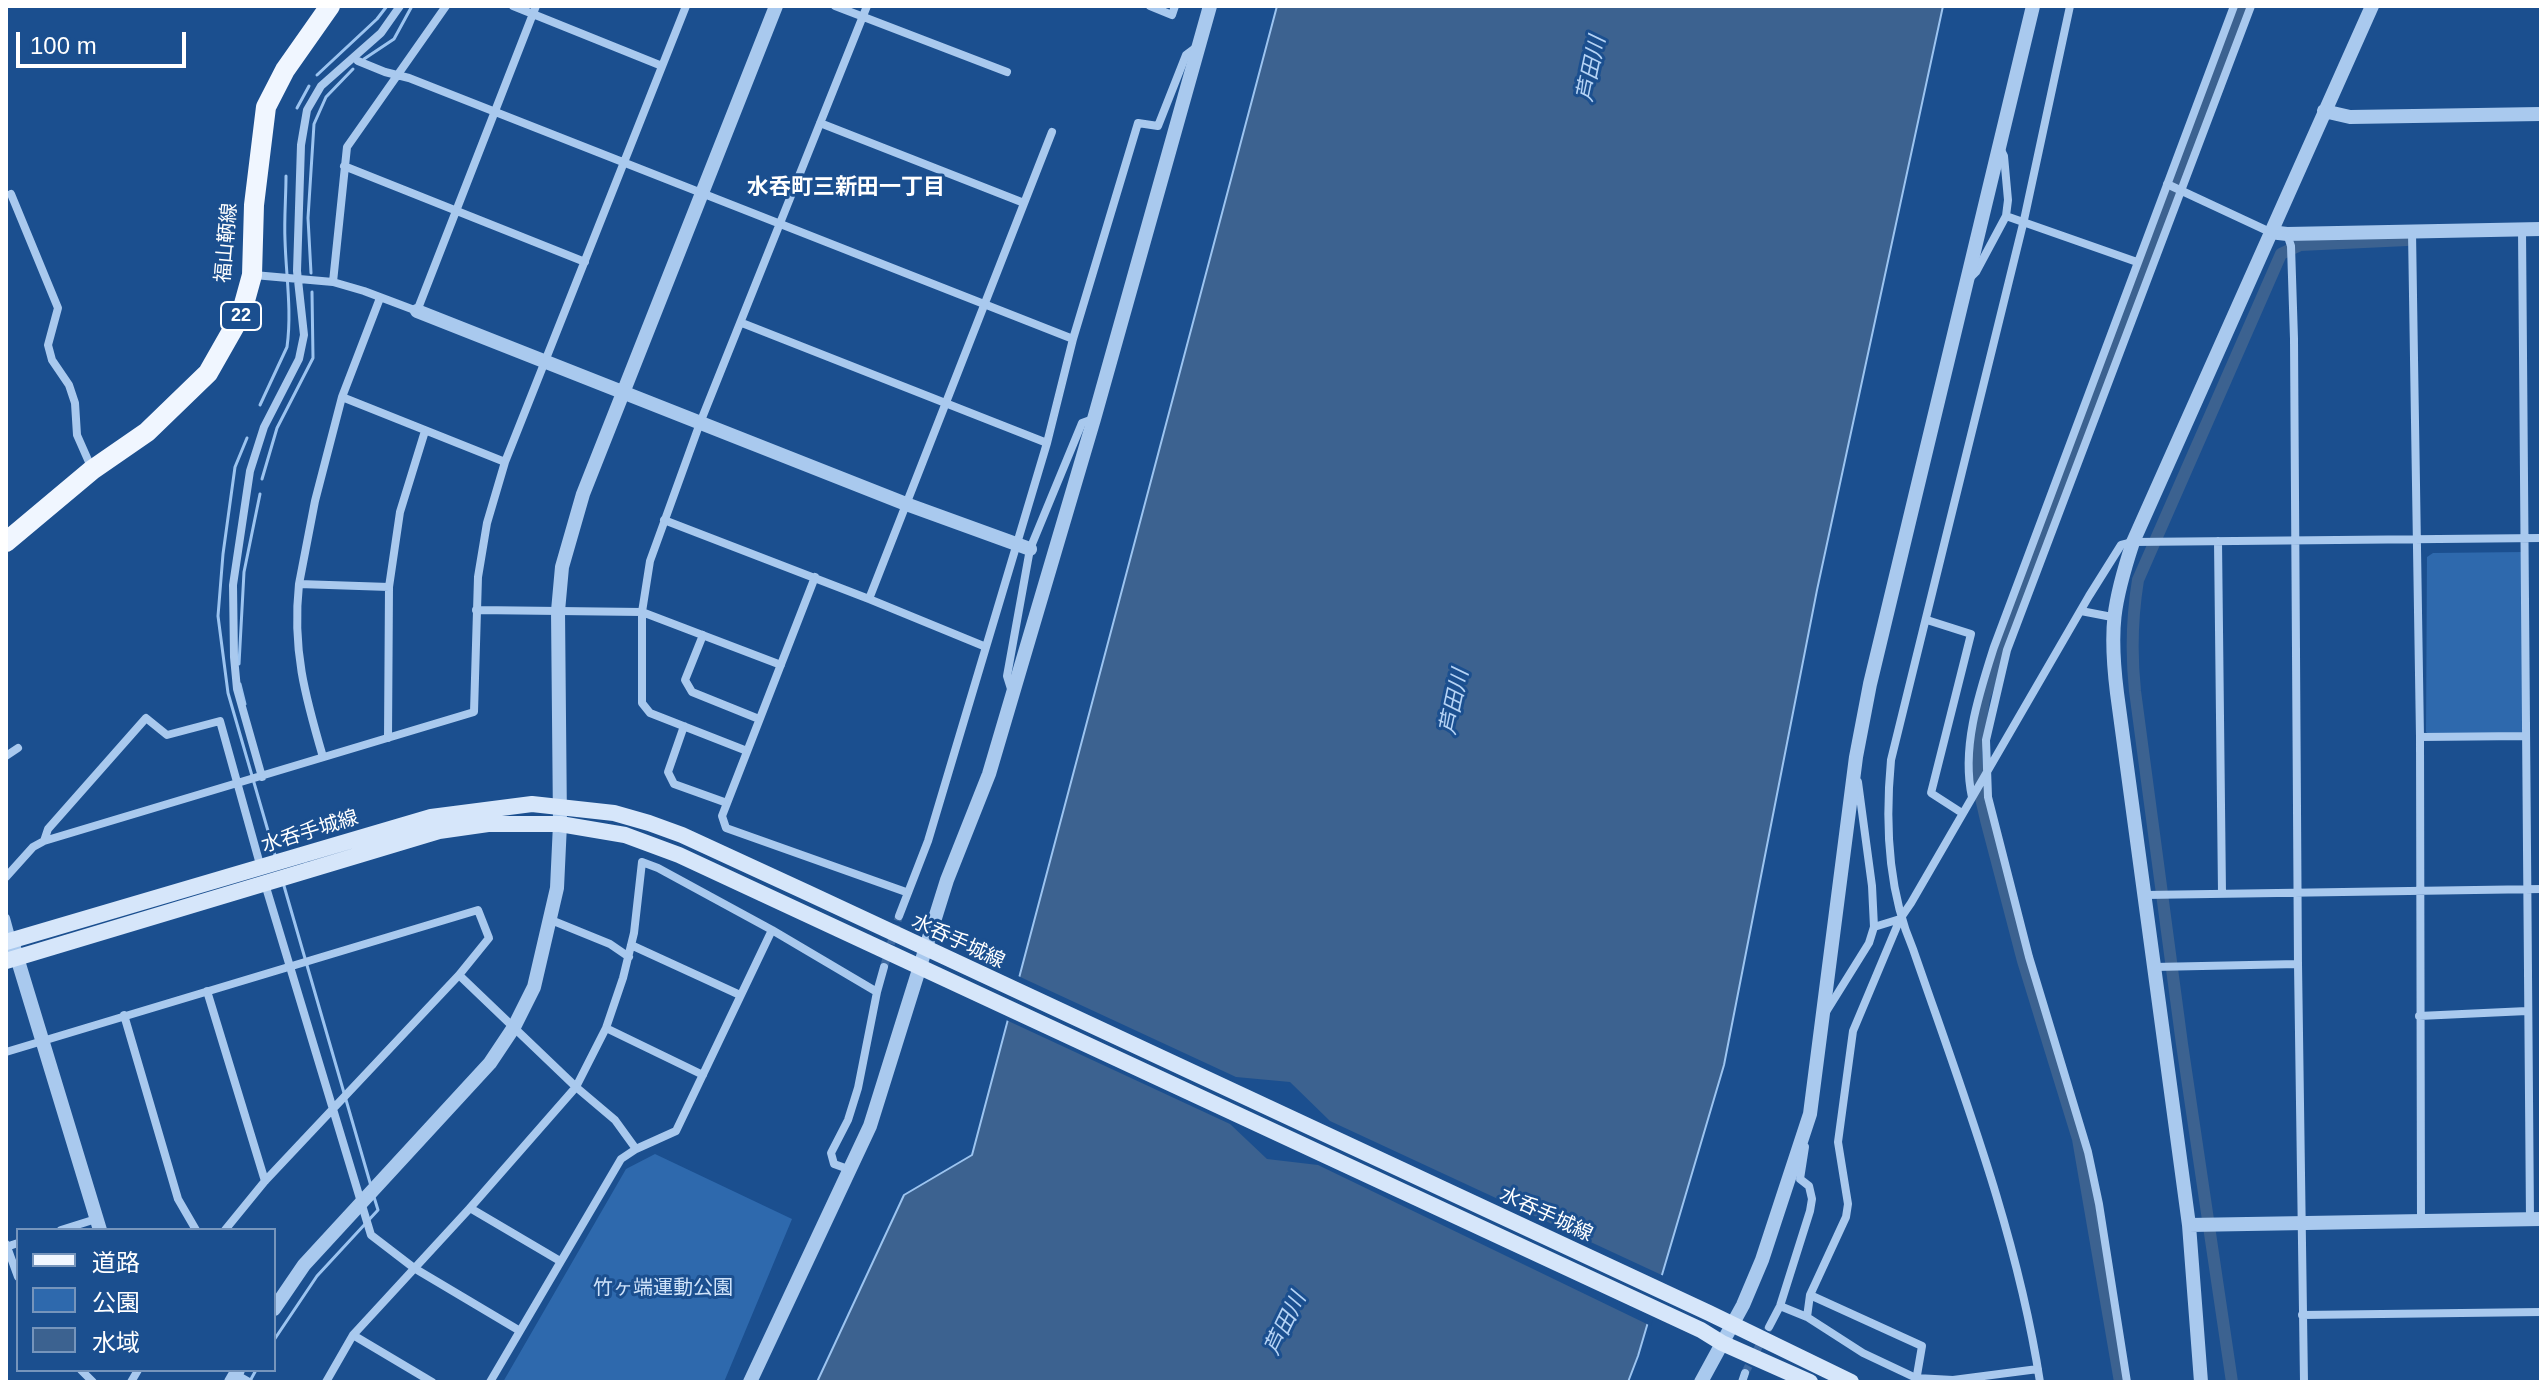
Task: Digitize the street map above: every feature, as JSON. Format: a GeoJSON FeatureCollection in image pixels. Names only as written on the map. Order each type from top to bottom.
{"type":"FeatureCollection","features":[{"type":"Feature","properties":{"kind":"main road","name":"福山鞆線"},"geometry":{"type":"LineString","coordinates":[[6,542],[92,470],[147,432],[208,373],[241,315],[252,275],[254,205],[266,107],[285,70],[330,6]]}},
{"type":"Feature","properties":{"kind":"main road","name":"水呑手城線"},"geometry":{"type":"LineString","coordinates":[[288,868],[431,817],[496,807],[559,805],[614,813],[682,835],[1851,1382]]}},
{"type":"Feature","properties":{"kind":"main road","name":"水呑手城線"},"geometry":{"type":"LineString","coordinates":[[10,950],[288,868],[439,831],[488,824],[560,824],[625,835],[679,855],[945,977],[1810,1382]]}},
{"type":"Feature","properties":{"kind":"street"},"geometry":{"type":"LineString","coordinates":[[260,777],[237,689],[233,585],[250,471],[264,427],[299,359],[304,335],[291,278],[301,145],[307,110],[321,86],[381,33],[400,6]]}},
{"type":"Feature","properties":{"kind":"street"},"geometry":{"type":"LineString","coordinates":[[333,282],[347,147],[446,6]]}},
{"type":"Feature","properties":{"kind":"street"},"geometry":{"type":"LineString","coordinates":[[513,6],[534,10],[662,66]]}},
{"type":"Feature","properties":{"kind":"street"},"geometry":{"type":"LineString","coordinates":[[6,877],[33,847],[44,841],[474,712],[478,577],[487,523],[505,462],[686,6]]}},
{"type":"Feature","properties":{"kind":"street"},"geometry":{"type":"LineString","coordinates":[[276,1306],[304,1265],[474,1083],[514,1027],[534,987],[557,888],[560,824],[558,611],[562,567],[583,494],[776,6]]}},
{"type":"Feature","properties":{"kind":"street"},"geometry":{"type":"LineString","coordinates":[[835,6],[1007,72]]}},
{"type":"Feature","properties":{"kind":"street"},"geometry":{"type":"LineString","coordinates":[[747,751],[650,713],[642,703],[642,612],[650,561],[700,423],[867,6]]}},
{"type":"Feature","properties":{"kind":"street"},"geometry":{"type":"LineString","coordinates":[[1150,6],[1172,15],[1175,6]]}},
{"type":"Feature","properties":{"kind":"street"},"geometry":{"type":"LineString","coordinates":[[750,1382],[870,1126],[947,880],[989,774],[1094,419],[1210,6]]}},
{"type":"Feature","properties":{"kind":"street"},"geometry":{"type":"LineString","coordinates":[[1769,1327],[1780,1306],[1812,1199],[1809,1186],[1800,1179],[1856,757],[1870,684],[2033,6]]}},
{"type":"Feature","properties":{"kind":"street"},"geometry":{"type":"LineString","coordinates":[[2040,1382],[2008,1230],[1958,1078],[1900,919],[1891,851],[1888,787],[1891,760],[2024,220],[2070,6]]}},
{"type":"Feature","properties":{"kind":"street"},"geometry":{"type":"LineString","coordinates":[[2127,1382],[2088,1152],[2025,943],[1993,823],[1984,773],[1989,718],[2007,650],[2174,187],[2234,6]]}},
{"type":"Feature","properties":{"kind":"street"},"geometry":{"type":"LineString","coordinates":[[1974,794],[1969,782],[1977,700],[2034,536],[2137,262],[2174,187],[2251,6]]}},
{"type":"Feature","properties":{"kind":"street"},"geometry":{"type":"LineString","coordinates":[[2201,1382],[2189,1225],[2111,645],[2112,617],[2133,542],[2372,6]]}},
{"type":"Feature","properties":{"kind":"street"},"geometry":{"type":"LineString","coordinates":[[417,311],[534,10]]}},
{"type":"Feature","properties":{"kind":"street"},"geometry":{"type":"LineString","coordinates":[[1014,696],[1008,687],[1007,676],[1023,548],[1073,339],[1138,123],[1158,126],[1186,55],[1198,46]]}},
{"type":"Feature","properties":{"kind":"street"},"geometry":{"type":"LineString","coordinates":[[358,61],[1073,339]]}},
{"type":"Feature","properties":{"kind":"street"},"geometry":{"type":"LineString","coordinates":[[2324,111],[2350,117],[2541,114]]}},
{"type":"Feature","properties":{"kind":"street"},"geometry":{"type":"LineString","coordinates":[[820,123],[1024,203]]}},
{"type":"Feature","properties":{"kind":"street"},"geometry":{"type":"LineString","coordinates":[[869,599],[1052,132]]}},
{"type":"Feature","properties":{"kind":"street"},"geometry":{"type":"LineString","coordinates":[[1966,282],[1976,272],[2006,216],[2008,200],[2004,156],[1998,144]]}},
{"type":"Feature","properties":{"kind":"street"},"geometry":{"type":"LineString","coordinates":[[344,166],[585,262]]}},
{"type":"Feature","properties":{"kind":"street"},"geometry":{"type":"LineString","coordinates":[[2174,187],[2270,232],[2287,234],[2541,229]]}},
{"type":"Feature","properties":{"kind":"street"},"geometry":{"type":"LineString","coordinates":[[11,194],[58,308],[48,345],[52,360],[69,385],[75,403],[77,435],[92,470]]}},
{"type":"Feature","properties":{"kind":"street"},"geometry":{"type":"LineString","coordinates":[[2006,216],[2137,262]]}},
{"type":"Feature","properties":{"kind":"street"},"geometry":{"type":"LineString","coordinates":[[2189,1225],[2536,1219],[2527,1011],[2522,230]]}},
{"type":"Feature","properties":{"kind":"street"},"geometry":{"type":"LineString","coordinates":[[2412,232],[2420,737],[2421,1221]]}},
{"type":"Feature","properties":{"kind":"street"},"geometry":{"type":"LineString","coordinates":[[2287,234],[2291,246],[2294,339],[2304,1382]]}},
{"type":"Feature","properties":{"kind":"street"},"geometry":{"type":"LineString","coordinates":[[252,275],[333,282],[417,311],[1023,548]]}},
{"type":"Feature","properties":{"kind":"street"},"geometry":{"type":"LineString","coordinates":[[323,757],[302,686],[296,612],[299,584],[315,501],[342,397],[380,298]]}},
{"type":"Feature","properties":{"kind":"street"},"geometry":{"type":"LineString","coordinates":[[742,323],[1047,443]]}},
{"type":"Feature","properties":{"kind":"street"},"geometry":{"type":"LineString","coordinates":[[342,397],[505,462]]}},
{"type":"Feature","properties":{"kind":"street"},"geometry":{"type":"LineString","coordinates":[[899,916],[928,841],[986,647],[1023,548],[1082,423],[1094,419]]}},
{"type":"Feature","properties":{"kind":"street"},"geometry":{"type":"LineString","coordinates":[[388,738],[389,587],[400,512],[425,431]]}},
{"type":"Feature","properties":{"kind":"street"},"geometry":{"type":"LineString","coordinates":[[664,520],[986,647]]}},
{"type":"Feature","properties":{"kind":"street"},"geometry":{"type":"LineString","coordinates":[[1807,1317],[1810,1295],[1846,1217],[1848,1204],[1838,1142],[1853,1031],[1900,919],[2121,545],[2133,542],[2541,538]]}},
{"type":"Feature","properties":{"kind":"street"},"geometry":{"type":"LineString","coordinates":[[2218,541],[2222,893]]}},
{"type":"Feature","properties":{"kind":"street"},"geometry":{"type":"LineString","coordinates":[[815,577],[722,816],[726,828],[906,892]]}},
{"type":"Feature","properties":{"kind":"street"},"geometry":{"type":"LineString","coordinates":[[299,584],[389,587]]}},
{"type":"Feature","properties":{"kind":"street"},"geometry":{"type":"LineString","coordinates":[[476,610],[642,612],[781,665]]}},
{"type":"Feature","properties":{"kind":"street"},"geometry":{"type":"LineString","coordinates":[[2081,611],[2112,617]]}},
{"type":"Feature","properties":{"kind":"street"},"geometry":{"type":"LineString","coordinates":[[1927,620],[1971,634],[1931,793],[1962,813]]}},
{"type":"Feature","properties":{"kind":"street"},"geometry":{"type":"LineString","coordinates":[[703,635],[685,680],[692,692],[759,719]]}},
{"type":"Feature","properties":{"kind":"street"},"geometry":{"type":"LineString","coordinates":[[44,841],[48,829],[146,718],[167,735],[220,721],[241,783],[371,1235],[414,1268],[520,1331]]}},
{"type":"Feature","properties":{"kind":"street"},"geometry":{"type":"LineString","coordinates":[[684,726],[668,772],[674,784],[727,803]]}},
{"type":"Feature","properties":{"kind":"street"},"geometry":{"type":"LineString","coordinates":[[2420,737],[2525,736]]}},
{"type":"Feature","properties":{"kind":"street"},"geometry":{"type":"LineString","coordinates":[[6,756],[18,748]]}},
{"type":"Feature","properties":{"kind":"street"},"geometry":{"type":"LineString","coordinates":[[1822,1019],[1869,943],[1874,927],[1856,757]]}},
{"type":"Feature","properties":{"kind":"street"},"geometry":{"type":"LineString","coordinates":[[326,1382],[353,1335],[576,1087],[606,1028],[629,957],[642,862],[772,930],[877,992]]}},
{"type":"Feature","properties":{"kind":"street"},"geometry":{"type":"LineString","coordinates":[[2145,895],[2541,889]]}},
{"type":"Feature","properties":{"kind":"street"},"geometry":{"type":"LineString","coordinates":[[6,1052],[478,910],[489,938],[459,975],[265,1181],[227,1228]]}},
{"type":"Feature","properties":{"kind":"street"},"geometry":{"type":"LineString","coordinates":[[6,918],[10,950],[98,1225],[76,1228]]}},
{"type":"Feature","properties":{"kind":"street"},"geometry":{"type":"LineString","coordinates":[[1874,927],[1900,919]]}},
{"type":"Feature","properties":{"kind":"street"},"geometry":{"type":"LineString","coordinates":[[551,920],[610,944],[629,957]]}},
{"type":"Feature","properties":{"kind":"street"},"geometry":{"type":"LineString","coordinates":[[490,1382],[621,1159],[676,1131],[772,930]]}},
{"type":"Feature","properties":{"kind":"street"},"geometry":{"type":"LineString","coordinates":[[631,945],[740,995]]}},
{"type":"Feature","properties":{"kind":"street"},"geometry":{"type":"LineString","coordinates":[[2154,967],[2298,964]]}},
{"type":"Feature","properties":{"kind":"street"},"geometry":{"type":"LineString","coordinates":[[848,1169],[834,1164],[831,1153],[848,1120],[858,1088],[884,967]]}},
{"type":"Feature","properties":{"kind":"street"},"geometry":{"type":"LineString","coordinates":[[459,975],[615,1120],[636,1149]]}},
{"type":"Feature","properties":{"kind":"street"},"geometry":{"type":"LineString","coordinates":[[207,991],[265,1181]]}},
{"type":"Feature","properties":{"kind":"street"},"geometry":{"type":"LineString","coordinates":[[2419,1016],[2527,1011]]}},
{"type":"Feature","properties":{"kind":"street"},"geometry":{"type":"LineString","coordinates":[[124,1015],[178,1199],[195,1228]]}},
{"type":"Feature","properties":{"kind":"street"},"geometry":{"type":"LineString","coordinates":[[606,1028],[703,1075]]}},
{"type":"Feature","properties":{"kind":"street"},"geometry":{"type":"LineString","coordinates":[[1701,1382],[1743,1305],[1762,1260],[1810,1114]]}},
{"type":"Feature","properties":{"kind":"street"},"geometry":{"type":"LineString","coordinates":[[470,1208],[560,1261]]}},
{"type":"Feature","properties":{"kind":"street"},"geometry":{"type":"LineString","coordinates":[[6,1246],[16,1272]]}},
{"type":"Feature","properties":{"kind":"street"},"geometry":{"type":"LineString","coordinates":[[1810,1295],[1922,1346],[1916,1380]]}},
{"type":"Feature","properties":{"kind":"street"},"geometry":{"type":"LineString","coordinates":[[1780,1306],[1807,1317],[1863,1353],[1916,1380],[1953,1380],[2038,1369]]}},
{"type":"Feature","properties":{"kind":"street"},"geometry":{"type":"LineString","coordinates":[[2302,1315],[2541,1312]]}},
{"type":"Feature","properties":{"kind":"street"},"geometry":{"type":"LineString","coordinates":[[353,1335],[432,1382]]}},
{"type":"Feature","properties":{"kind":"green space"},"geometry":{"type":"Polygon","coordinates":[[[2523,552],[2524,734],[2431,736],[2426,732],[2427,557],[2433,553],[2523,552]]]}},
{"type":"Feature","properties":{"kind":"green space","name":"竹ヶ端運動公園"},"geometry":{"type":"Polygon","coordinates":[[[655,1154],[792,1219],[724,1382],[503,1382],[626,1169],[655,1154]]]}},
{"type":"Feature","properties":{"kind":"water","name":"芦田川"},"geometry":{"type":"Polygon","coordinates":[[[1277,6],[1943,6],[1817,590],[1724,1065],[1638,1356],[1628,1382],[817,1382],[904,1195],[972,1155],[1277,6]]]}},
{"type":"Feature","properties":{"kind":"pier"},"geometry":{"type":"Polygon","coordinates":[[[1016,975],[1236,1077],[1290,1082],[1330,1121],[1666,1277],[1651,1326],[1318,1165],[1267,1159],[1230,1124],[1004,1019],[1016,975]]]}},
{"type":"Feature","properties":{"kind":"waterway"},"geometry":{"type":"LineString","coordinates":[[317,75],[387,6]]}},
{"type":"Feature","properties":{"kind":"waterway"},"geometry":{"type":"LineString","coordinates":[[364,59],[394,39],[412,6]]}},
{"type":"Feature","properties":{"kind":"waterway"},"geometry":{"type":"LineString","coordinates":[[2120,1382],[2078,1139],[2023,961],[1978,785],[1976,752],[1984,699],[2018,597],[2242,6]]}},
{"type":"Feature","properties":{"kind":"waterway"},"geometry":{"type":"LineString","coordinates":[[311,273],[308,218],[314,124],[326,97],[353,69]]}},
{"type":"Feature","properties":{"kind":"waterway"},"geometry":{"type":"LineString","coordinates":[[297,108],[309,86]]}},
{"type":"Feature","properties":{"kind":"waterway"},"geometry":{"type":"LineString","coordinates":[[260,405],[287,347],[286,176]]}},
{"type":"Feature","properties":{"kind":"waterway"},"geometry":{"type":"LineString","coordinates":[[2232,1382],[2182,1044],[2135,691],[2133,635],[2138,580],[2281,254],[2300,245],[2407,240]]}},
{"type":"Feature","properties":{"kind":"waterway"},"geometry":{"type":"LineString","coordinates":[[262,479],[277,428],[313,358],[312,292]]}},
{"type":"Feature","properties":{"kind":"waterway"},"geometry":{"type":"LineString","coordinates":[[247,438],[235,467],[218,616],[228,693],[275,855]]}},
{"type":"Feature","properties":{"kind":"waterway"},"geometry":{"type":"LineString","coordinates":[[239,664],[244,572],[260,494]]}},
{"type":"Feature","properties":{"kind":"waterway"},"geometry":{"type":"LineString","coordinates":[[240,684],[245,704]]}},
{"type":"Feature","properties":{"kind":"waterway"},"geometry":{"type":"LineString","coordinates":[[284,886],[371,1186]]}},
{"type":"Feature","properties":{"kind":"waterway"},"geometry":{"type":"LineString","coordinates":[[276,1337],[317,1276],[378,1210],[374,1197]]}},
{"type":"Feature","properties":{"kind":"waterway"},"geometry":{"type":"LineString","coordinates":[[250,1381],[255,1372]]}},
{"type":"Feature","properties":{"kind":"tunnel"},"geometry":{"type":"LineString","coordinates":[[884,967],[899,916]]}},
{"type":"Feature","properties":{"kind":"tunnel"},"geometry":{"type":"LineString","coordinates":[[1745,1373],[1769,1327]]}},
{"type":"Feature","properties":{"kind":"district","name":"水呑町三新田一丁目"},"geometry":{"type":"Point","coordinates":[846,188]}}]}
